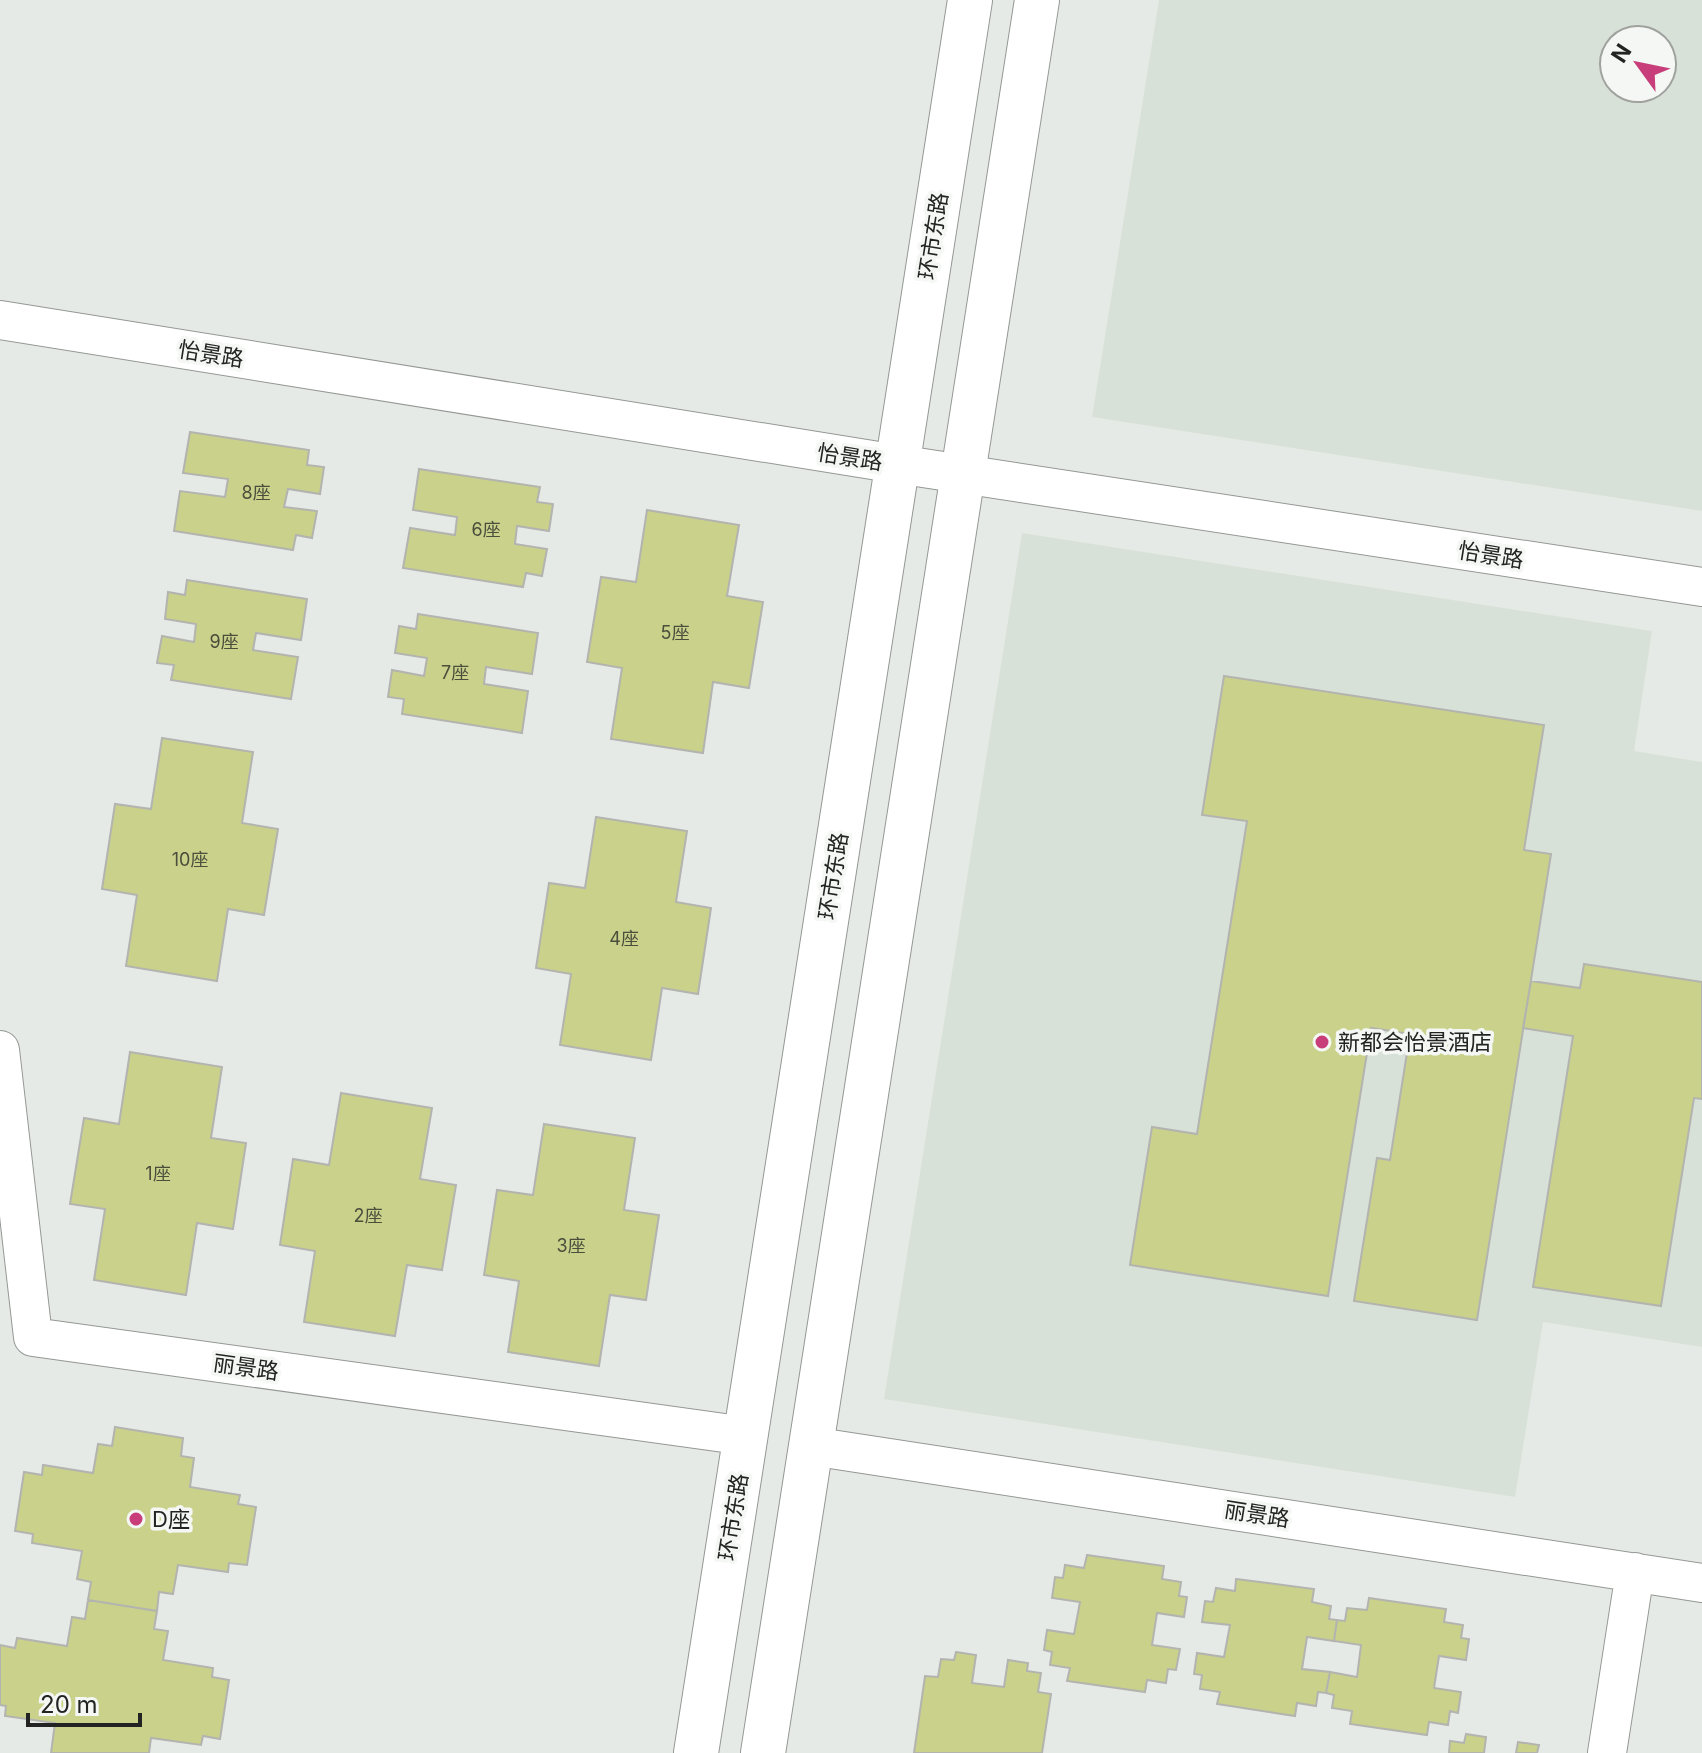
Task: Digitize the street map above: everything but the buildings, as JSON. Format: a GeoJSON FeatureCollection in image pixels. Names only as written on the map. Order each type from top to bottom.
{"type":"FeatureCollection","features":[{"type":"Feature","properties":{"kind":"main road","name":"环市东路"},"geometry":{"type":"LineString","coordinates":[[696,1753],[970,0]]}},
{"type":"Feature","properties":{"kind":"main road"},"geometry":{"type":"LineString","coordinates":[[763,1753],[1037,0]]}},
{"type":"Feature","properties":{"kind":"street","name":"怡景路"},"geometry":{"type":"LineString","coordinates":[[0,320],[897,464],[1702,587]]}},
{"type":"Feature","properties":{"kind":"street","name":"丽景路"},"geometry":{"type":"LineString","coordinates":[[0,1050],[33,1337],[746,1436]]}},
{"type":"Feature","properties":{"kind":"street","name":"丽景路"},"geometry":{"type":"LineString","coordinates":[[811,1446],[1702,1583]]}},
{"type":"Feature","properties":{"kind":"street"},"geometry":{"type":"LineString","coordinates":[[1607,1753],[1635,1572]]}},
{"type":"Feature","properties":{"kind":"shaded area"},"geometry":{"type":"Polygon","coordinates":[[[1159,0],[1702,0],[1702,511],[1092,417],[1159,0]]]}},
{"type":"Feature","properties":{"kind":"shaded area","name":"新都会怡景酒店"},"geometry":{"type":"Polygon","coordinates":[[[1022,533],[1652,631],[1634,751],[1702,762],[1702,1347],[1543,1322],[1515,1497],[884,1399],[1022,533]]]}},
{"type":"Feature","properties":{"kind":"place","name":"新都会怡景酒店"},"geometry":{"type":"Point","coordinates":[1322,1042]}},
{"type":"Feature","properties":{"kind":"place","name":"D座"},"geometry":{"type":"Point","coordinates":[136,1519]}}]}
